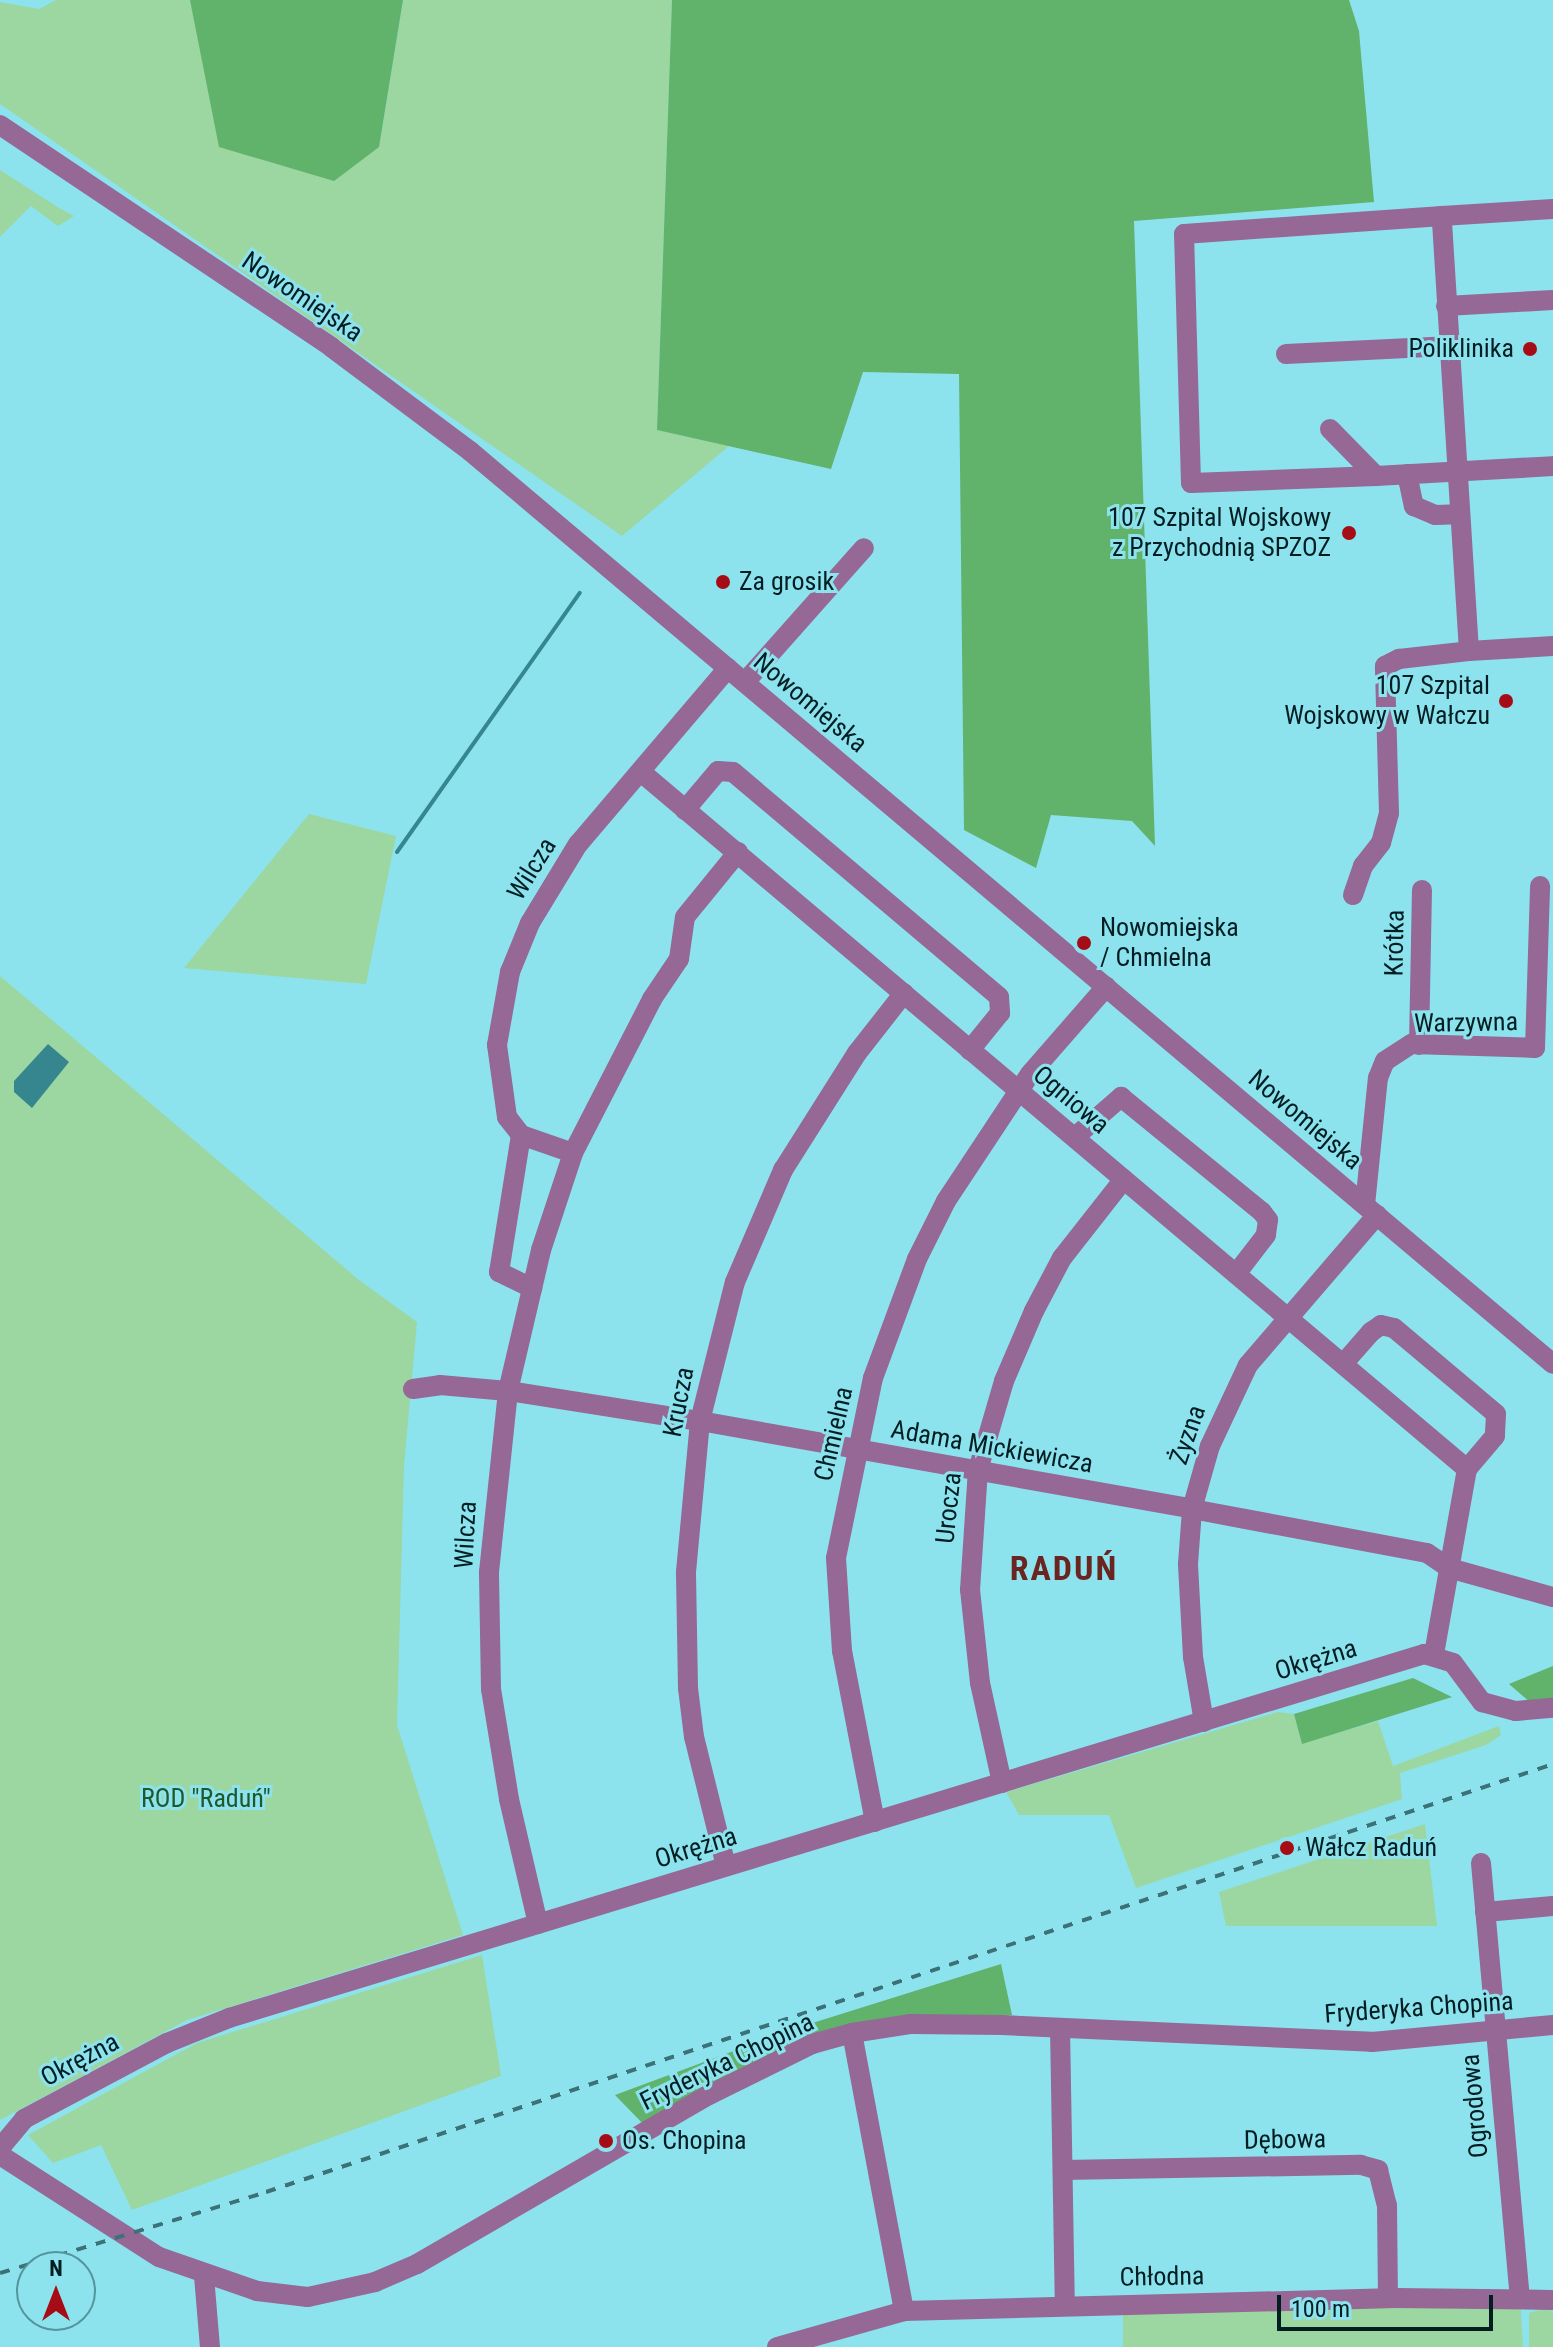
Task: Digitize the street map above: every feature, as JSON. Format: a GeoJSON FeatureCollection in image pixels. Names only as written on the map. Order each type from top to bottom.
{"type":"FeatureCollection","features":[{"type":"Feature","properties":{"kind":"street","name":"Nowomiejska"},"geometry":{"type":"LineString","coordinates":[[0,125],[345,357],[470,451],[1553,1364]]}},
{"type":"Feature","properties":{"kind":"street"},"geometry":{"type":"LineString","coordinates":[[1553,209],[1184,234],[1191,483],[1553,466]]}},
{"type":"Feature","properties":{"kind":"street"},"geometry":{"type":"LineString","coordinates":[[1442,216],[1447,346],[1469,651]]}},
{"type":"Feature","properties":{"kind":"street"},"geometry":{"type":"LineString","coordinates":[[1446,306],[1553,300]]}},
{"type":"Feature","properties":{"kind":"street"},"geometry":{"type":"LineString","coordinates":[[1286,354],[1447,346]]}},
{"type":"Feature","properties":{"kind":"street"},"geometry":{"type":"LineString","coordinates":[[1330,429],[1376,476]]}},
{"type":"Feature","properties":{"kind":"street"},"geometry":{"type":"LineString","coordinates":[[1407,474],[1414,506],[1435,515],[1458,514]]}},
{"type":"Feature","properties":{"kind":"street"},"geometry":{"type":"LineString","coordinates":[[745,682],[864,548]]}},
{"type":"Feature","properties":{"kind":"street"},"geometry":{"type":"LineString","coordinates":[[1353,895],[1363,866],[1381,843],[1389,813],[1385,666],[1399,659],[1553,646]]}},
{"type":"Feature","properties":{"kind":"street","name":"Wilcza"},"geometry":{"type":"LineString","coordinates":[[521,1135],[507,1117],[499,1080],[497,1045],[510,972],[551,882],[728,668]]}},
{"type":"Feature","properties":{"kind":"street"},"geometry":{"type":"LineString","coordinates":[[685,810],[718,771],[733,772],[999,997],[1000,1013],[970,1050]]}},
{"type":"Feature","properties":{"kind":"street","name":"Ogniowa"},"geometry":{"type":"LineString","coordinates":[[641,772],[1467,1469]]}},
{"type":"Feature","properties":{"kind":"street","name":"Wilcza"},"geometry":{"type":"LineString","coordinates":[[538,1924],[509,1799],[491,1689],[492,1510],[508,1391],[532,1288],[573,1153],[652,999],[679,959],[685,917],[738,852]]}},
{"type":"Feature","properties":{"kind":"street","name":"Warzywna"},"geometry":{"type":"LineString","coordinates":[[1371,1210],[1378,1078],[1385,1061],[1419,1045],[1535,1048],[1540,886]]}},
{"type":"Feature","properties":{"kind":"street","name":"Krótka"},"geometry":{"type":"LineString","coordinates":[[1419,1045],[1422,890]]}},
{"type":"Feature","properties":{"kind":"street","name":"Chmielna"},"geometry":{"type":"LineString","coordinates":[[875,1822],[857,1744],[837,1603],[836,1558],[855,1449],[873,1378],[917,1259],[946,1201],[1020,1091],[1106,987]]}},
{"type":"Feature","properties":{"kind":"street","name":"Krucza"},"geometry":{"type":"LineString","coordinates":[[726,1866],[694,1737],[688,1688],[686,1572],[700,1421],[735,1282],[783,1170],[857,1053],[904,993]]}},
{"type":"Feature","properties":{"kind":"street"},"geometry":{"type":"LineString","coordinates":[[1076,1136],[1121,1097],[1262,1212],[1268,1220],[1266,1235],[1236,1274]]}},
{"type":"Feature","properties":{"kind":"street"},"geometry":{"type":"LineString","coordinates":[[532,1288],[499,1272],[521,1135],[573,1153]]}},
{"type":"Feature","properties":{"kind":"street","name":"Urocza"},"geometry":{"type":"LineString","coordinates":[[1002,1783],[980,1683],[970,1590],[978,1470],[1004,1381],[1041,1298],[1062,1258],[1124,1179]]}},
{"type":"Feature","properties":{"kind":"street","name":"Żyzna"},"geometry":{"type":"LineString","coordinates":[[1204,1722],[1188,1606],[1192,1509],[1228,1399],[1287,1316],[1371,1210]]}},
{"type":"Feature","properties":{"kind":"street"},"geometry":{"type":"LineString","coordinates":[[1343,1364],[1371,1332],[1381,1325],[1394,1328],[1496,1414],[1495,1436],[1467,1469],[1434,1654],[1453,1663],[1482,1702],[1516,1711],[1553,1708]]}},
{"type":"Feature","properties":{"kind":"street","name":"Adama Mickiewicza"},"geometry":{"type":"LineString","coordinates":[[413,1389],[440,1385],[508,1391],[700,1421],[1192,1509],[1427,1553],[1449,1568],[1553,1597]]}},
{"type":"Feature","properties":{"kind":"street","name":"Okrężna"},"geometry":{"type":"LineString","coordinates":[[0,2148],[24,2119],[184,2035],[726,1866],[1434,1654]]}},
{"type":"Feature","properties":{"kind":"street","name":"Ogrodowa"},"geometry":{"type":"LineString","coordinates":[[1481,1863],[1520,2296]]}},
{"type":"Feature","properties":{"kind":"street"},"geometry":{"type":"LineString","coordinates":[[1485,1912],[1553,1906]]}},
{"type":"Feature","properties":{"kind":"street","name":"Fryderyka Chopina"},"geometry":{"type":"LineString","coordinates":[[0,2155],[159,2257],[204,2276],[257,2291],[308,2297],[375,2282],[417,2264],[709,2095],[812,2044],[852,2033],[911,2024],[1358,2042],[1553,2025]]}},
{"type":"Feature","properties":{"kind":"street"},"geometry":{"type":"LineString","coordinates":[[1060,2028],[1065,2305]]}},
{"type":"Feature","properties":{"kind":"street"},"geometry":{"type":"LineString","coordinates":[[852,2033],[904,2311]]}},
{"type":"Feature","properties":{"kind":"street","name":"Dębowa"},"geometry":{"type":"LineString","coordinates":[[1063,2170],[1361,2165],[1378,2170],[1387,2205],[1388,2298]]}},
{"type":"Feature","properties":{"kind":"street"},"geometry":{"type":"LineString","coordinates":[[204,2276],[210,2347]]}},
{"type":"Feature","properties":{"kind":"street","name":"Chłodna"},"geometry":{"type":"LineString","coordinates":[[777,2347],[904,2311],[1388,2298],[1520,2296],[1553,2300]]}},
{"type":"Feature","properties":{"kind":"green space"},"geometry":{"type":"Polygon","coordinates":[[[56,0],[190,0],[204,54],[379,147],[403,0],[672,0],[657,430],[729,446],[622,536],[0,104],[0,2],[39,9],[56,0]]]}},
{"type":"Feature","properties":{"kind":"green space"},"geometry":{"type":"Polygon","coordinates":[[[190,0],[403,0],[379,147],[334,181],[219,147],[190,0]]]}},
{"type":"Feature","properties":{"kind":"green space"},"geometry":{"type":"Polygon","coordinates":[[[672,0],[1349,0],[1359,31],[1374,202],[1134,221],[1155,846],[1132,821],[1051,815],[1036,868],[964,830],[959,374],[863,372],[831,469],[657,430],[672,0]]]}},
{"type":"Feature","properties":{"kind":"green space"},"geometry":{"type":"Polygon","coordinates":[[[0,170],[74,216],[58,226],[31,206],[0,237],[0,170]]]}},
{"type":"Feature","properties":{"kind":"green space"},"geometry":{"type":"Polygon","coordinates":[[[309,814],[396,836],[366,984],[184,968],[309,814]]]}},
{"type":"Feature","properties":{"kind":"green space","name":"ROD \"Raduń\""},"geometry":{"type":"Polygon","coordinates":[[[0,976],[359,1280],[417,1322],[404,1466],[397,1725],[463,1935],[187,2020],[0,2120],[0,976]]]}},
{"type":"Feature","properties":{"kind":"green space"},"geometry":{"type":"Polygon","coordinates":[[[1553,1666],[1553,1704],[1538,1709],[1509,1684],[1553,1666]]]}},
{"type":"Feature","properties":{"kind":"green space"},"geometry":{"type":"Polygon","coordinates":[[[1413,1678],[1452,1697],[1302,1744],[1294,1714],[1413,1678]]]}},
{"type":"Feature","properties":{"kind":"green space"},"geometry":{"type":"Polygon","coordinates":[[[1278,1712],[1294,1714],[1302,1743],[1378,1721],[1393,1766],[1499,1726],[1501,1735],[1486,1745],[1400,1773],[1402,1799],[1136,1888],[1109,1815],[1019,1815],[1006,1792],[1278,1712]]]}},
{"type":"Feature","properties":{"kind":"green space"},"geometry":{"type":"Polygon","coordinates":[[[1425,1824],[1437,1926],[1226,1926],[1219,1892],[1425,1824]]]}},
{"type":"Feature","properties":{"kind":"green space"},"geometry":{"type":"Polygon","coordinates":[[[482,1955],[501,2076],[132,2210],[101,2145],[53,2163],[28,2135],[197,2043],[482,1955]]]}},
{"type":"Feature","properties":{"kind":"green space"},"geometry":{"type":"Polygon","coordinates":[[[1001,1964],[1012,2015],[852,2033],[648,2129],[615,2095],[790,2030],[1001,1964]]]}},
{"type":"Feature","properties":{"kind":"green space"},"geometry":{"type":"Polygon","coordinates":[[[1520,2296],[1523,2347],[1123,2347],[1123,2304],[1520,2296]]]}},
{"type":"Feature","properties":{"kind":"green space"},"geometry":{"type":"Polygon","coordinates":[[[1542,2309],[1553,2311],[1553,2347],[1529,2347],[1529,2313],[1542,2309]]]}},
{"type":"Feature","properties":{"kind":"water"},"geometry":{"type":"Polygon","coordinates":[[[48,1044],[69,1062],[32,1108],[14,1092],[14,1081],[48,1044]]]}},
{"type":"Feature","properties":{"kind":"waterway"},"geometry":{"type":"LineString","coordinates":[[397,852],[580,593]]}},
{"type":"Feature","properties":{"kind":"railway"},"geometry":{"type":"LineString","coordinates":[[0,2273],[266,2192],[1553,1764]]}},
{"type":"Feature","properties":{"kind":"place","name":"Poliklinika"},"geometry":{"type":"Point","coordinates":[1530,349]}},
{"type":"Feature","properties":{"kind":"place","name":"107 Szpital Wojskowy z Przychodnią SPZOZ"},"geometry":{"type":"Point","coordinates":[1349,533]}},
{"type":"Feature","properties":{"kind":"place","name":"Za grosik"},"geometry":{"type":"Point","coordinates":[723,582]}},
{"type":"Feature","properties":{"kind":"place","name":"107 Szpital Wojskowy w Wałczu"},"geometry":{"type":"Point","coordinates":[1506,701]}},
{"type":"Feature","properties":{"kind":"place","name":"Nowomiejska / Chmielna"},"geometry":{"type":"Point","coordinates":[1084,943]}},
{"type":"Feature","properties":{"kind":"place","name":"Wałcz Raduń"},"geometry":{"type":"Point","coordinates":[1287,1848]}},
{"type":"Feature","properties":{"kind":"place","name":"Os. Chopina"},"geometry":{"type":"Point","coordinates":[606,2141]}},
{"type":"Feature","properties":{"kind":"district","name":"RADUŃ"},"geometry":{"type":"Point","coordinates":[1064,1569]}}]}
